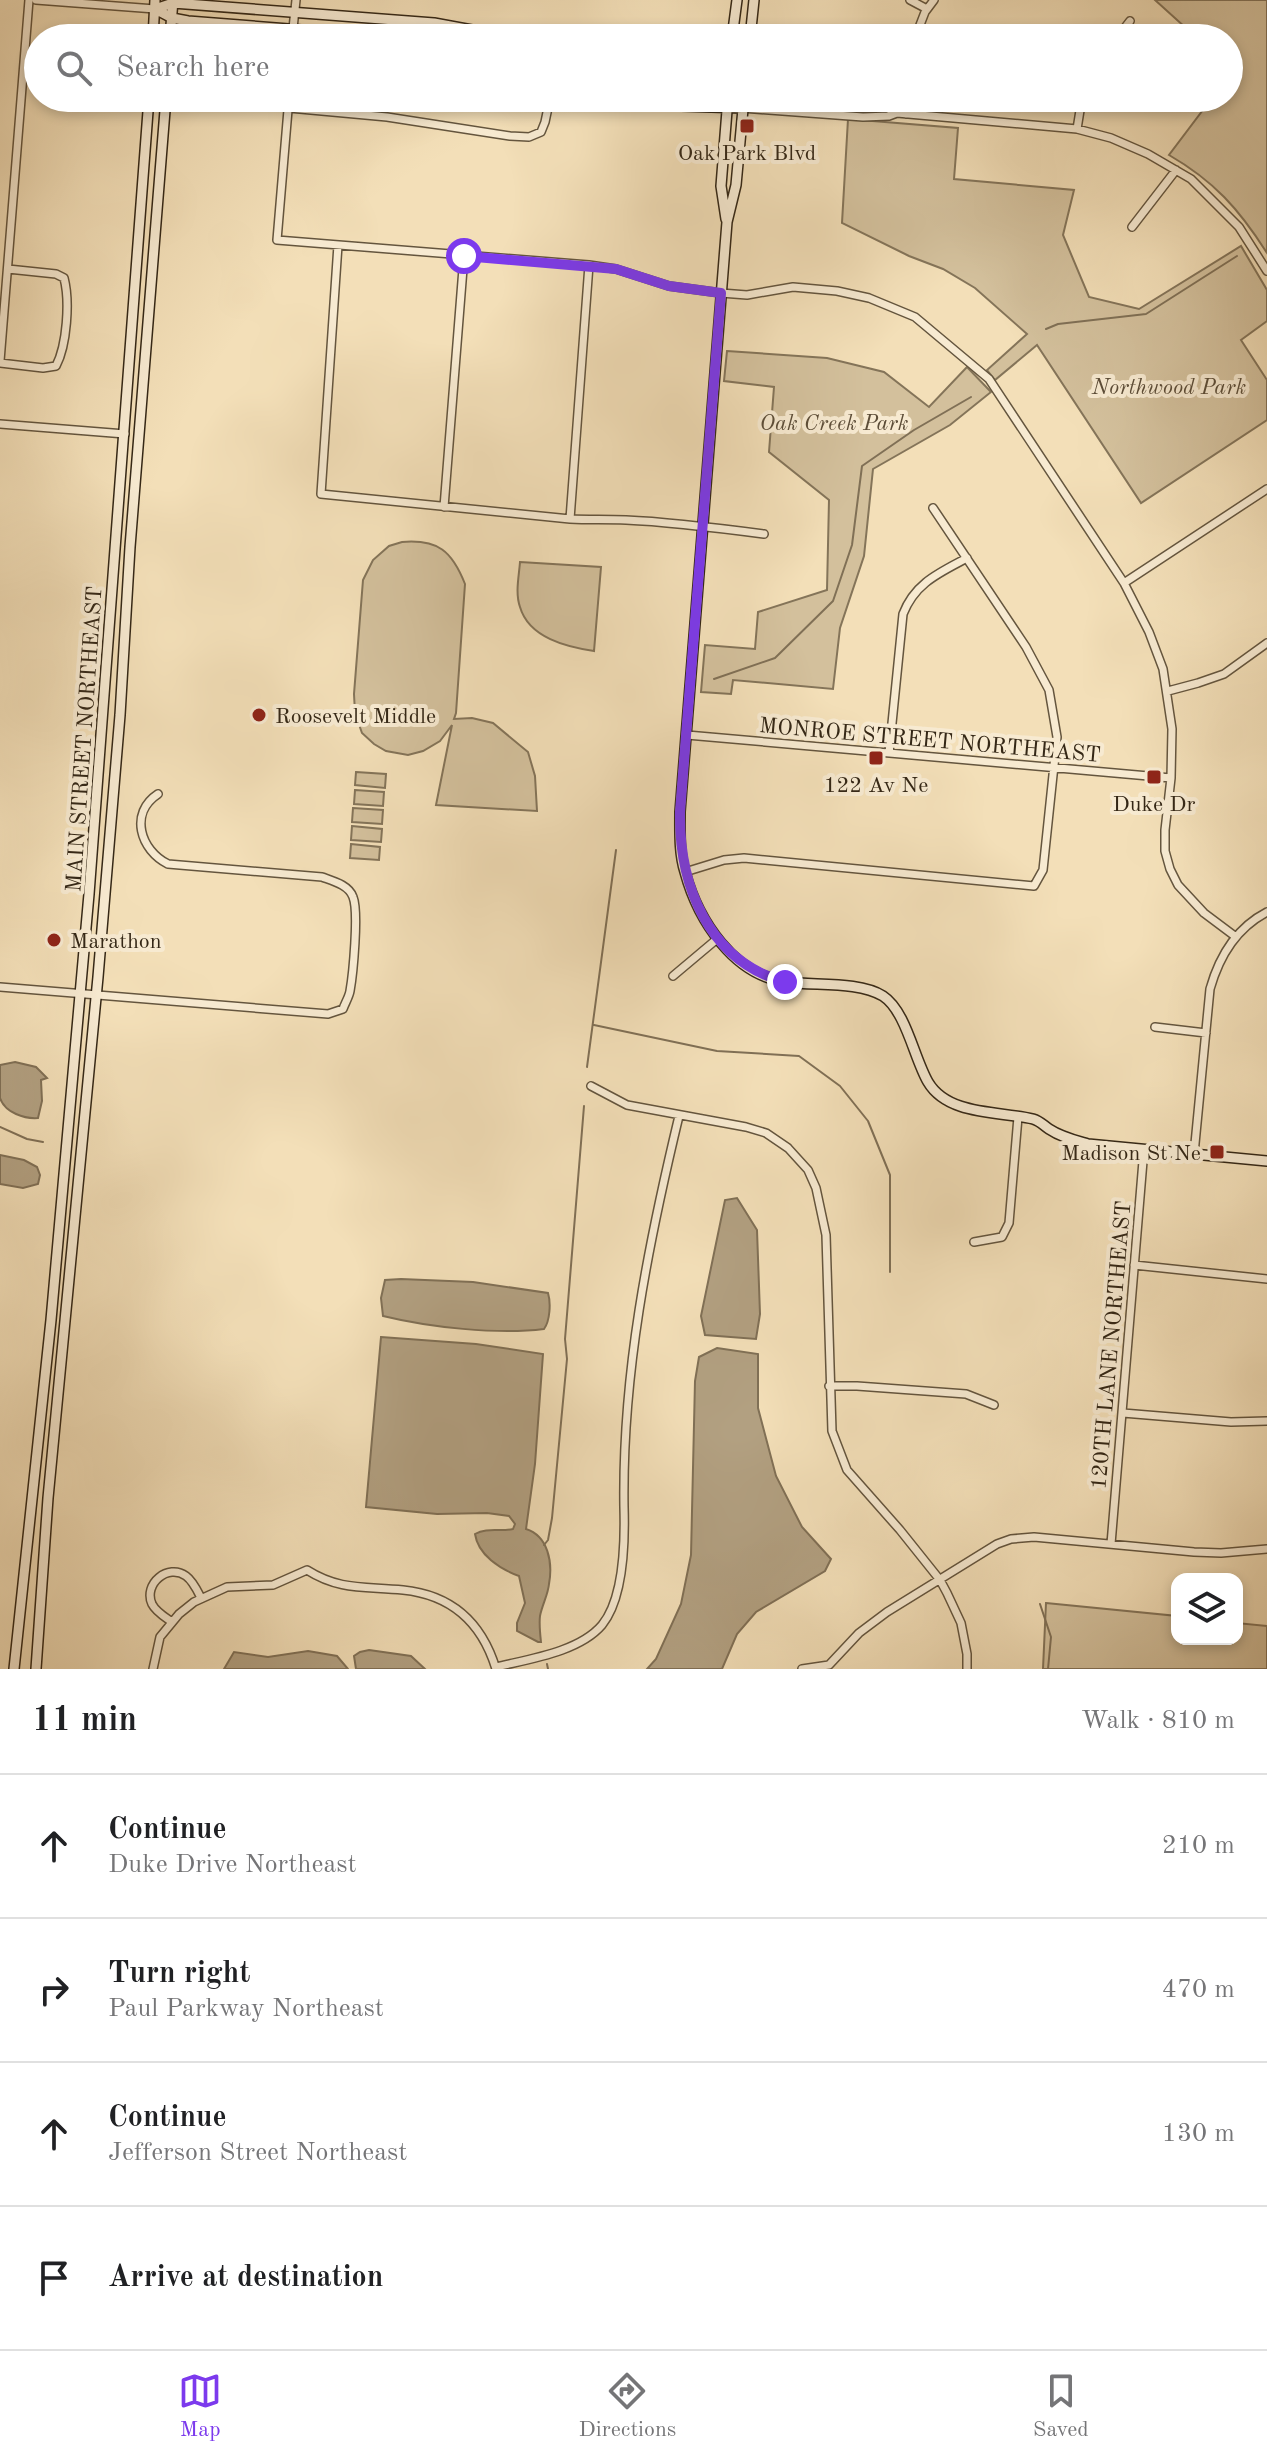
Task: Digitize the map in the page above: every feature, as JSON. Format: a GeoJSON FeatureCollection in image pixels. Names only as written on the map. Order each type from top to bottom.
{"type":"FeatureCollection","features":[{"type":"Feature","properties":{"kind":"main road"},"geometry":{"type":"LineString","coordinates":[[734,24],[737,0]]}},
{"type":"Feature","properties":{"kind":"main road"},"geometry":{"type":"LineString","coordinates":[[751,24],[754,0]]}},
{"type":"Feature","properties":{"kind":"main road"},"geometry":{"type":"LineString","coordinates":[[171,24],[173,2]]}},
{"type":"Feature","properties":{"kind":"main road"},"geometry":{"type":"LineString","coordinates":[[155,4],[173,2],[439,24]]}},
{"type":"Feature","properties":{"kind":"main road"},"geometry":{"type":"LineString","coordinates":[[155,4],[172,18],[220,24]]}},
{"type":"Feature","properties":{"kind":"main road"},"geometry":{"type":"LineString","coordinates":[[154,24],[155,4]]}},
{"type":"Feature","properties":{"kind":"main road","name":"MAIN STREET NORTHEAST"},"geometry":{"type":"LineString","coordinates":[[14,1669],[51,1320],[89,894],[148,112]]}},
{"type":"Feature","properties":{"kind":"main road"},"geometry":{"type":"LineString","coordinates":[[36,1669],[48,1498],[120,715],[130,547],[165,112]]}},
{"type":"Feature","properties":{"kind":"main road"},"geometry":{"type":"LineString","coordinates":[[726,112],[721,186],[727,222]]}},
{"type":"Feature","properties":{"kind":"main road"},"geometry":{"type":"LineString","coordinates":[[742,112],[736,185],[727,222],[680,812],[681,851],[693,896],[717,939],[743,964],[763,976],[785,982],[855,987],[887,998],[901,1018],[928,1083],[941,1097],[963,1107],[1037,1120],[1067,1138],[1088,1144],[1267,1161]]}},
{"type":"Feature","properties":{"kind":"street"},"geometry":{"type":"LineString","coordinates":[[27,24],[29,0]]}},
{"type":"Feature","properties":{"kind":"street"},"geometry":{"type":"LineString","coordinates":[[36,0],[155,4]]}},
{"type":"Feature","properties":{"kind":"street"},"geometry":{"type":"LineString","coordinates":[[293,24],[296,0]]}},
{"type":"Feature","properties":{"kind":"street"},"geometry":{"type":"LineString","coordinates":[[910,0],[927,9]]}},
{"type":"Feature","properties":{"kind":"street"},"geometry":{"type":"LineString","coordinates":[[921,24],[934,0]]}},
{"type":"Feature","properties":{"kind":"street"},"geometry":{"type":"LineString","coordinates":[[8,269],[56,274],[64,278],[68,291],[62,353],[56,366],[43,368],[0,362],[24,64]]}},
{"type":"Feature","properties":{"kind":"street"},"geometry":{"type":"LineString","coordinates":[[289,112],[277,240],[589,265],[616,269],[669,286],[721,293],[747,295],[793,287],[837,291],[869,298],[915,317],[989,379],[1124,583],[1149,632],[1168,691],[1172,729],[1165,841],[1170,869],[1178,885],[1204,913],[1236,937]]}},
{"type":"Feature","properties":{"kind":"street"},"geometry":{"type":"LineString","coordinates":[[333,112],[529,137],[541,132],[546,112]]}},
{"type":"Feature","properties":{"kind":"street"},"geometry":{"type":"LineString","coordinates":[[820,112],[863,117],[901,114],[1077,129],[1114,140],[1148,154],[1191,179],[1239,227],[1267,271]]}},
{"type":"Feature","properties":{"kind":"street"},"geometry":{"type":"LineString","coordinates":[[897,112],[901,114]]}},
{"type":"Feature","properties":{"kind":"street"},"geometry":{"type":"LineString","coordinates":[[1077,129],[1080,112]]}},
{"type":"Feature","properties":{"kind":"street"},"geometry":{"type":"LineString","coordinates":[[1132,227],[1176,170]]}},
{"type":"Feature","properties":{"kind":"street"},"geometry":{"type":"LineString","coordinates":[[338,245],[321,494],[570,519],[704,526],[764,534]]}},
{"type":"Feature","properties":{"kind":"street"},"geometry":{"type":"LineString","coordinates":[[444,507],[464,256]]}},
{"type":"Feature","properties":{"kind":"street"},"geometry":{"type":"LineString","coordinates":[[570,519],[589,265]]}},
{"type":"Feature","properties":{"kind":"street"},"geometry":{"type":"LineString","coordinates":[[0,424],[125,434]]}},
{"type":"Feature","properties":{"kind":"street"},"geometry":{"type":"LineString","coordinates":[[1124,583],[1267,489]]}},
{"type":"Feature","properties":{"kind":"street"},"geometry":{"type":"LineString","coordinates":[[685,872],[724,860],[744,858],[1034,886],[1043,870],[1057,737],[1049,690],[1026,647],[933,508]]}},
{"type":"Feature","properties":{"kind":"street"},"geometry":{"type":"LineString","coordinates":[[889,753],[903,614],[921,584],[967,558]]}},
{"type":"Feature","properties":{"kind":"street"},"geometry":{"type":"LineString","coordinates":[[1168,691],[1224,674],[1267,643]]}},
{"type":"Feature","properties":{"kind":"street","name":"MONROE STREET NORTHEAST"},"geometry":{"type":"LineString","coordinates":[[687,735],[1171,778]]}},
{"type":"Feature","properties":{"kind":"street"},"geometry":{"type":"LineString","coordinates":[[0,987],[328,1014],[343,1009],[350,993],[356,918],[353,897],[349,892],[342,885],[322,877],[183,867],[157,859],[148,850],[141,825],[142,810],[158,794]]}},
{"type":"Feature","properties":{"kind":"street"},"geometry":{"type":"LineString","coordinates":[[1194,1154],[1210,989],[1216,968],[1236,937],[1253,919],[1267,912]]}},
{"type":"Feature","properties":{"kind":"street"},"geometry":{"type":"LineString","coordinates":[[673,976],[717,939]]}},
{"type":"Feature","properties":{"kind":"street"},"geometry":{"type":"LineString","coordinates":[[1155,1027],[1206,1033]]}},
{"type":"Feature","properties":{"kind":"street"},"geometry":{"type":"LineString","coordinates":[[591,1086],[627,1105],[766,1133],[788,1148],[808,1170],[816,1188],[826,1235],[832,1431],[847,1470],[940,1580],[961,1623],[967,1669]]}},
{"type":"Feature","properties":{"kind":"street"},"geometry":{"type":"LineString","coordinates":[[153,1669],[160,1637],[186,1607],[227,1587],[273,1585],[307,1570],[333,1584],[406,1590],[446,1602],[460,1611],[485,1638],[496,1668],[578,1645],[603,1624],[620,1579],[624,1553],[627,1416],[634,1335],[679,1116]]}},
{"type":"Feature","properties":{"kind":"street"},"geometry":{"type":"LineString","coordinates":[[974,1242],[1002,1237],[1009,1223],[1018,1117]]}},
{"type":"Feature","properties":{"kind":"street","name":"120TH LANE NORTHEAST"},"geometry":{"type":"LineString","coordinates":[[1111,1544],[1144,1149]]}},
{"type":"Feature","properties":{"kind":"street"},"geometry":{"type":"LineString","coordinates":[[1134,1265],[1267,1279]]}},
{"type":"Feature","properties":{"kind":"street"},"geometry":{"type":"LineString","coordinates":[[829,1386],[966,1394],[994,1405]]}},
{"type":"Feature","properties":{"kind":"street"},"geometry":{"type":"LineString","coordinates":[[1123,1413],[1231,1422],[1267,1421]]}},
{"type":"Feature","properties":{"kind":"street"},"geometry":{"type":"LineString","coordinates":[[802,1669],[830,1667],[859,1633],[887,1612],[997,1544],[1011,1539],[1034,1537],[1221,1553],[1267,1549]]}},
{"type":"Feature","properties":{"kind":"street"},"geometry":{"type":"LineString","coordinates":[[172,1622],[153,1605],[151,1591],[157,1578],[164,1574],[180,1573],[192,1582],[201,1598]]}},
{"type":"Feature","properties":{"kind":"green space"},"geometry":{"type":"Polygon","coordinates":[[[1155,0],[1267,0],[1267,253],[1224,197],[1169,155],[1201,112],[1243,112],[1243,24],[1182,24],[1155,0]]]}},
{"type":"Feature","properties":{"kind":"green space","name":"Northwood Park"},"geometry":{"type":"Polygon","coordinates":[[[848,119],[958,128],[954,179],[1074,190],[1063,235],[1089,297],[1139,309],[1241,246],[1267,290],[1267,321],[1241,340],[1267,380],[1267,420],[1141,503],[1037,345],[995,380],[987,370],[1027,334],[975,288],[943,269],[842,223],[848,119]]]}},
{"type":"Feature","properties":{"kind":"green space","name":"Oak Creek Park"},"geometry":{"type":"Polygon","coordinates":[[[727,351],[827,358],[884,372],[929,407],[967,367],[991,392],[950,425],[873,469],[864,556],[840,628],[833,689],[733,680],[731,694],[701,692],[705,645],[755,649],[758,612],[827,590],[829,500],[769,452],[774,387],[724,381],[727,351]]]}},
{"type":"Feature","properties":{"kind":"green space"},"geometry":{"type":"Polygon","coordinates":[[[402,542],[434,545],[455,563],[465,584],[454,719],[472,718],[493,723],[528,752],[535,776],[537,811],[436,805],[452,725],[440,741],[408,755],[386,751],[362,733],[355,713],[354,694],[363,580],[373,560],[389,546],[402,542]]]}},
{"type":"Feature","properties":{"kind":"green space"},"geometry":{"type":"Polygon","coordinates":[[[520,562],[601,567],[594,651],[550,639],[525,618],[519,602],[520,562]]]}},
{"type":"Feature","properties":{"kind":"green space"},"geometry":{"type":"Polygon","coordinates":[[[356,772],[386,774],[385,788],[355,785],[356,772]]]}},
{"type":"Feature","properties":{"kind":"green space"},"geometry":{"type":"Polygon","coordinates":[[[355,790],[384,792],[383,806],[354,804],[355,790]]]}},
{"type":"Feature","properties":{"kind":"green space"},"geometry":{"type":"Polygon","coordinates":[[[353,808],[383,810],[382,824],[352,822],[353,808]]]}},
{"type":"Feature","properties":{"kind":"green space"},"geometry":{"type":"Polygon","coordinates":[[[352,826],[382,829],[381,842],[351,840],[352,826]]]}},
{"type":"Feature","properties":{"kind":"green space"},"geometry":{"type":"Polygon","coordinates":[[[351,844],[380,847],[379,860],[350,858],[351,844]]]}},
{"type":"Feature","properties":{"kind":"green space"},"geometry":{"type":"Polygon","coordinates":[[[1046,1603],[1171,1615],[1171,1645],[1243,1645],[1243,1624],[1267,1626],[1267,1669],[1043,1669],[1046,1603]]]}},
{"type":"Feature","properties":{"kind":"shaded area"},"geometry":{"type":"Polygon","coordinates":[[[15,1062],[36,1067],[47,1078],[41,1080],[42,1101],[38,1118],[16,1114],[6,1108],[0,1098],[0,1065],[15,1062]]]}},
{"type":"Feature","properties":{"kind":"shaded area"},"geometry":{"type":"Polygon","coordinates":[[[0,1155],[24,1160],[37,1167],[40,1175],[38,1184],[23,1188],[0,1184],[0,1155]]]}},
{"type":"Feature","properties":{"kind":"shaded area"},"geometry":{"type":"Polygon","coordinates":[[[737,1198],[757,1230],[760,1314],[756,1339],[705,1335],[701,1316],[725,1200],[737,1198]]]}},
{"type":"Feature","properties":{"kind":"shaded area"},"geometry":{"type":"Polygon","coordinates":[[[385,1280],[473,1282],[548,1293],[548,1321],[544,1329],[484,1330],[441,1327],[383,1316],[381,1298],[385,1280]]]}},
{"type":"Feature","properties":{"kind":"shaded area"},"geometry":{"type":"Polygon","coordinates":[[[381,1337],[476,1344],[543,1354],[535,1464],[526,1529],[539,1537],[549,1559],[550,1576],[540,1616],[541,1642],[517,1631],[525,1603],[519,1576],[491,1560],[477,1542],[475,1534],[513,1529],[515,1524],[509,1516],[437,1514],[366,1507],[381,1337]]]}},
{"type":"Feature","properties":{"kind":"shaded area"},"geometry":{"type":"Polygon","coordinates":[[[717,1348],[758,1354],[758,1408],[776,1476],[802,1527],[831,1559],[825,1571],[756,1612],[737,1634],[722,1669],[647,1669],[656,1659],[681,1604],[691,1555],[695,1381],[699,1357],[717,1348]]]}},
{"type":"Feature","properties":{"kind":"shaded area"},"geometry":{"type":"Polygon","coordinates":[[[369,1650],[411,1656],[425,1669],[356,1669],[354,1656],[369,1650]]]}},
{"type":"Feature","properties":{"kind":"shaded area"},"geometry":{"type":"Polygon","coordinates":[[[308,1651],[337,1656],[348,1669],[224,1669],[234,1652],[268,1657],[308,1651]]]}},
{"type":"Feature","properties":{"kind":"waterway"},"geometry":{"type":"LineString","coordinates":[[1046,329],[1058,324],[1146,314],[1237,256]]}},
{"type":"Feature","properties":{"kind":"waterway"},"geometry":{"type":"LineString","coordinates":[[714,679],[775,658],[833,601],[852,545],[862,466],[914,430],[971,397]]}},
{"type":"Feature","properties":{"kind":"waterway"},"geometry":{"type":"LineString","coordinates":[[587,1067],[616,850]]}},
{"type":"Feature","properties":{"kind":"waterway"},"geometry":{"type":"LineString","coordinates":[[594,1025],[717,1051],[799,1056],[840,1086],[868,1121],[890,1175],[890,1272]]}},
{"type":"Feature","properties":{"kind":"waterway"},"geometry":{"type":"LineString","coordinates":[[544,1545],[548,1540],[552,1518],[567,1359],[565,1339],[584,1106]]}},
{"type":"Feature","properties":{"kind":"waterway"},"geometry":{"type":"LineString","coordinates":[[0,1127],[27,1139],[43,1142]]}},
{"type":"Feature","properties":{"kind":"waterway"},"geometry":{"type":"LineString","coordinates":[[1040,1604],[1051,1637],[1048,1669]]}},
{"type":"Feature","properties":{"kind":"waterway"},"geometry":{"type":"LineString","coordinates":[[547,1664],[548,1669]]}},
{"type":"Feature","properties":{"kind":"place","name":"Oak Park Blvd"},"geometry":{"type":"Point","coordinates":[747,126]}},
{"type":"Feature","properties":{"kind":"place","name":"Roosevelt Middle"},"geometry":{"type":"Point","coordinates":[259,715]}},
{"type":"Feature","properties":{"kind":"place","name":"122 Av Ne"},"geometry":{"type":"Point","coordinates":[876,758]}},
{"type":"Feature","properties":{"kind":"place","name":"Duke Dr"},"geometry":{"type":"Point","coordinates":[1154,777]}},
{"type":"Feature","properties":{"kind":"place","name":"Marathon"},"geometry":{"type":"Point","coordinates":[54,940]}},
{"type":"Feature","properties":{"kind":"place","name":"Madison St Ne"},"geometry":{"type":"Point","coordinates":[1217,1152]}},
{"type":"Feature","properties":{"kind":"route"},"geometry":{"type":"LineString","coordinates":[[464,256],[589,265],[616,269],[669,286],[721,293],[680,812],[681,851],[693,896],[717,939],[743,964],[763,976],[785,982]]}}]}
